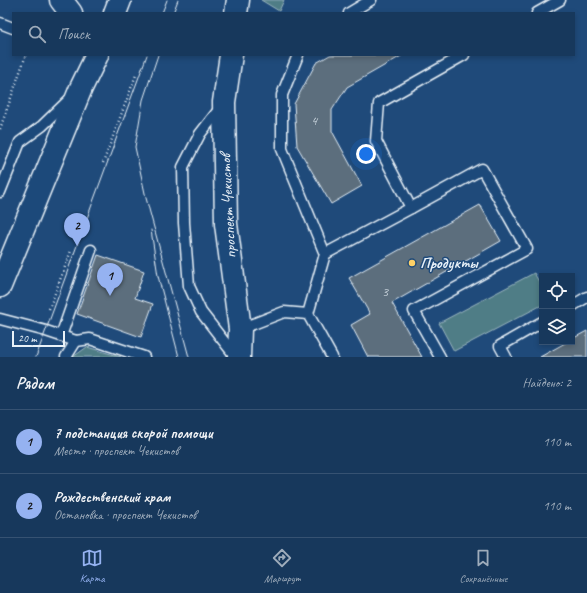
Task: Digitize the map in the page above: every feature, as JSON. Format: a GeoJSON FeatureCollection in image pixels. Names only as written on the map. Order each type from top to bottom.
{"type":"FeatureCollection","features":[{"type":"Feature","properties":{"kind":"main road"},"geometry":{"type":"LineString","coordinates":[[61,0],[70,12]]}},
{"type":"Feature","properties":{"kind":"main road"},"geometry":{"type":"LineString","coordinates":[[115,12],[120,0]]}},
{"type":"Feature","properties":{"kind":"main road"},"geometry":{"type":"LineString","coordinates":[[236,12],[238,0]]}},
{"type":"Feature","properties":{"kind":"main road","name":"проспект Чекистов"},"geometry":{"type":"LineString","coordinates":[[231,56],[224,102],[226,224],[240,329],[239,357]]}},
{"type":"Feature","properties":{"kind":"main road"},"geometry":{"type":"LineString","coordinates":[[0,286],[95,57]]}},
{"type":"Feature","properties":{"kind":"lane"},"geometry":{"type":"LineString","coordinates":[[351,12],[371,0]]}},
{"type":"Feature","properties":{"kind":"lane"},"geometry":{"type":"LineString","coordinates":[[540,12],[560,0]]}},
{"type":"Feature","properties":{"kind":"lane"},"geometry":{"type":"LineString","coordinates":[[0,23],[12,28]]}},
{"type":"Feature","properties":{"kind":"lane"},"geometry":{"type":"LineString","coordinates":[[298,56],[282,95],[282,149],[325,254],[308,314],[332,357]]}},
{"type":"Feature","properties":{"kind":"lane"},"geometry":{"type":"LineString","coordinates":[[411,208],[376,141],[379,103],[462,56]]}},
{"type":"Feature","properties":{"kind":"lane"},"geometry":{"type":"LineString","coordinates":[[0,192],[20,142],[42,126],[81,88]]}},
{"type":"Feature","properties":{"kind":"lane"},"geometry":{"type":"LineString","coordinates":[[224,102],[200,134],[183,167],[184,223],[189,286],[201,312],[236,357]]}},
{"type":"Feature","properties":{"kind":"lane"},"geometry":{"type":"LineString","coordinates":[[325,254],[482,169],[526,249],[414,311],[440,357]]}},
{"type":"Feature","properties":{"kind":"lane"},"geometry":{"type":"LineString","coordinates":[[61,336],[91,250]]}},
{"type":"Feature","properties":{"kind":"lane"},"geometry":{"type":"LineString","coordinates":[[575,304],[587,297]]}},
{"type":"Feature","properties":{"kind":"lane"},"geometry":{"type":"LineString","coordinates":[[240,329],[284,312],[308,314]]}},
{"type":"Feature","properties":{"kind":"lane"},"geometry":{"type":"LineString","coordinates":[[0,319],[76,341],[90,339],[144,357]]}},
{"type":"Feature","properties":{"kind":"lane"},"geometry":{"type":"LineString","coordinates":[[506,357],[500,346],[539,324]]}},
{"type":"Feature","properties":{"kind":"lane"},"geometry":{"type":"LineString","coordinates":[[66,357],[76,341]]}},
{"type":"Feature","properties":{"kind":"path"},"geometry":{"type":"LineString","coordinates":[[0,129],[26,56]]}},
{"type":"Feature","properties":{"kind":"path"},"geometry":{"type":"LineString","coordinates":[[103,163],[136,75]]}},
{"type":"Feature","properties":{"kind":"path"},"geometry":{"type":"LineString","coordinates":[[49,309],[71,251]]}},
{"type":"Feature","properties":{"kind":"green space"},"geometry":{"type":"Polygon","coordinates":[[[261,0],[284,0],[279,11],[261,0]]]}},
{"type":"Feature","properties":{"kind":"green space"},"geometry":{"type":"Polygon","coordinates":[[[534,273],[539,282],[539,307],[454,351],[439,323],[534,273]]]}},
{"type":"Feature","properties":{"kind":"green space"},"geometry":{"type":"Polygon","coordinates":[[[87,347],[121,357],[73,357],[87,347]]]}},
{"type":"Feature","properties":{"kind":"building"},"geometry":{"type":"Polygon","coordinates":[[[328,56],[401,56],[347,87],[332,110],[332,131],[362,186],[331,204],[297,146],[294,104],[316,63],[328,56]]]}},
{"type":"Feature","properties":{"kind":"building"},"geometry":{"type":"Polygon","coordinates":[[[480,205],[501,241],[392,303],[422,357],[368,357],[351,325],[370,314],[349,278],[480,205]]]}},
{"type":"Feature","properties":{"kind":"building"},"geometry":{"type":"Polygon","coordinates":[[[98,255],[144,271],[135,298],[153,304],[141,337],[77,314],[98,255]]]}},
{"type":"Feature","properties":{"kind":"building"},"geometry":{"type":"Polygon","coordinates":[[[587,331],[587,357],[540,357],[562,345],[575,345],[575,337],[587,331]]]}},
{"type":"Feature","properties":{"kind":"tram line"},"geometry":{"type":"LineString","coordinates":[[162,12],[167,0]]}},
{"type":"Feature","properties":{"kind":"tram line"},"geometry":{"type":"LineString","coordinates":[[173,12],[178,0]]}},
{"type":"Feature","properties":{"kind":"tram line"},"geometry":{"type":"LineString","coordinates":[[36,357],[147,56]]}},
{"type":"Feature","properties":{"kind":"tram line"},"geometry":{"type":"LineString","coordinates":[[158,56],[143,100],[135,147],[146,198],[189,357]]}},
{"type":"Feature","properties":{"kind":"tram line"},"geometry":{"type":"LineString","coordinates":[[151,230],[158,276],[179,357]]}},
{"type":"Feature","properties":{"kind":"place","name":"Рождественский храм"},"geometry":{"type":"Point","coordinates":[77,246]}},
{"type":"Feature","properties":{"kind":"place","name":"Продукты"},"geometry":{"type":"Point","coordinates":[412,263]}},
{"type":"Feature","properties":{"kind":"place","name":"7 подстанция скорой помощи"},"geometry":{"type":"Point","coordinates":[110,296]}}]}
